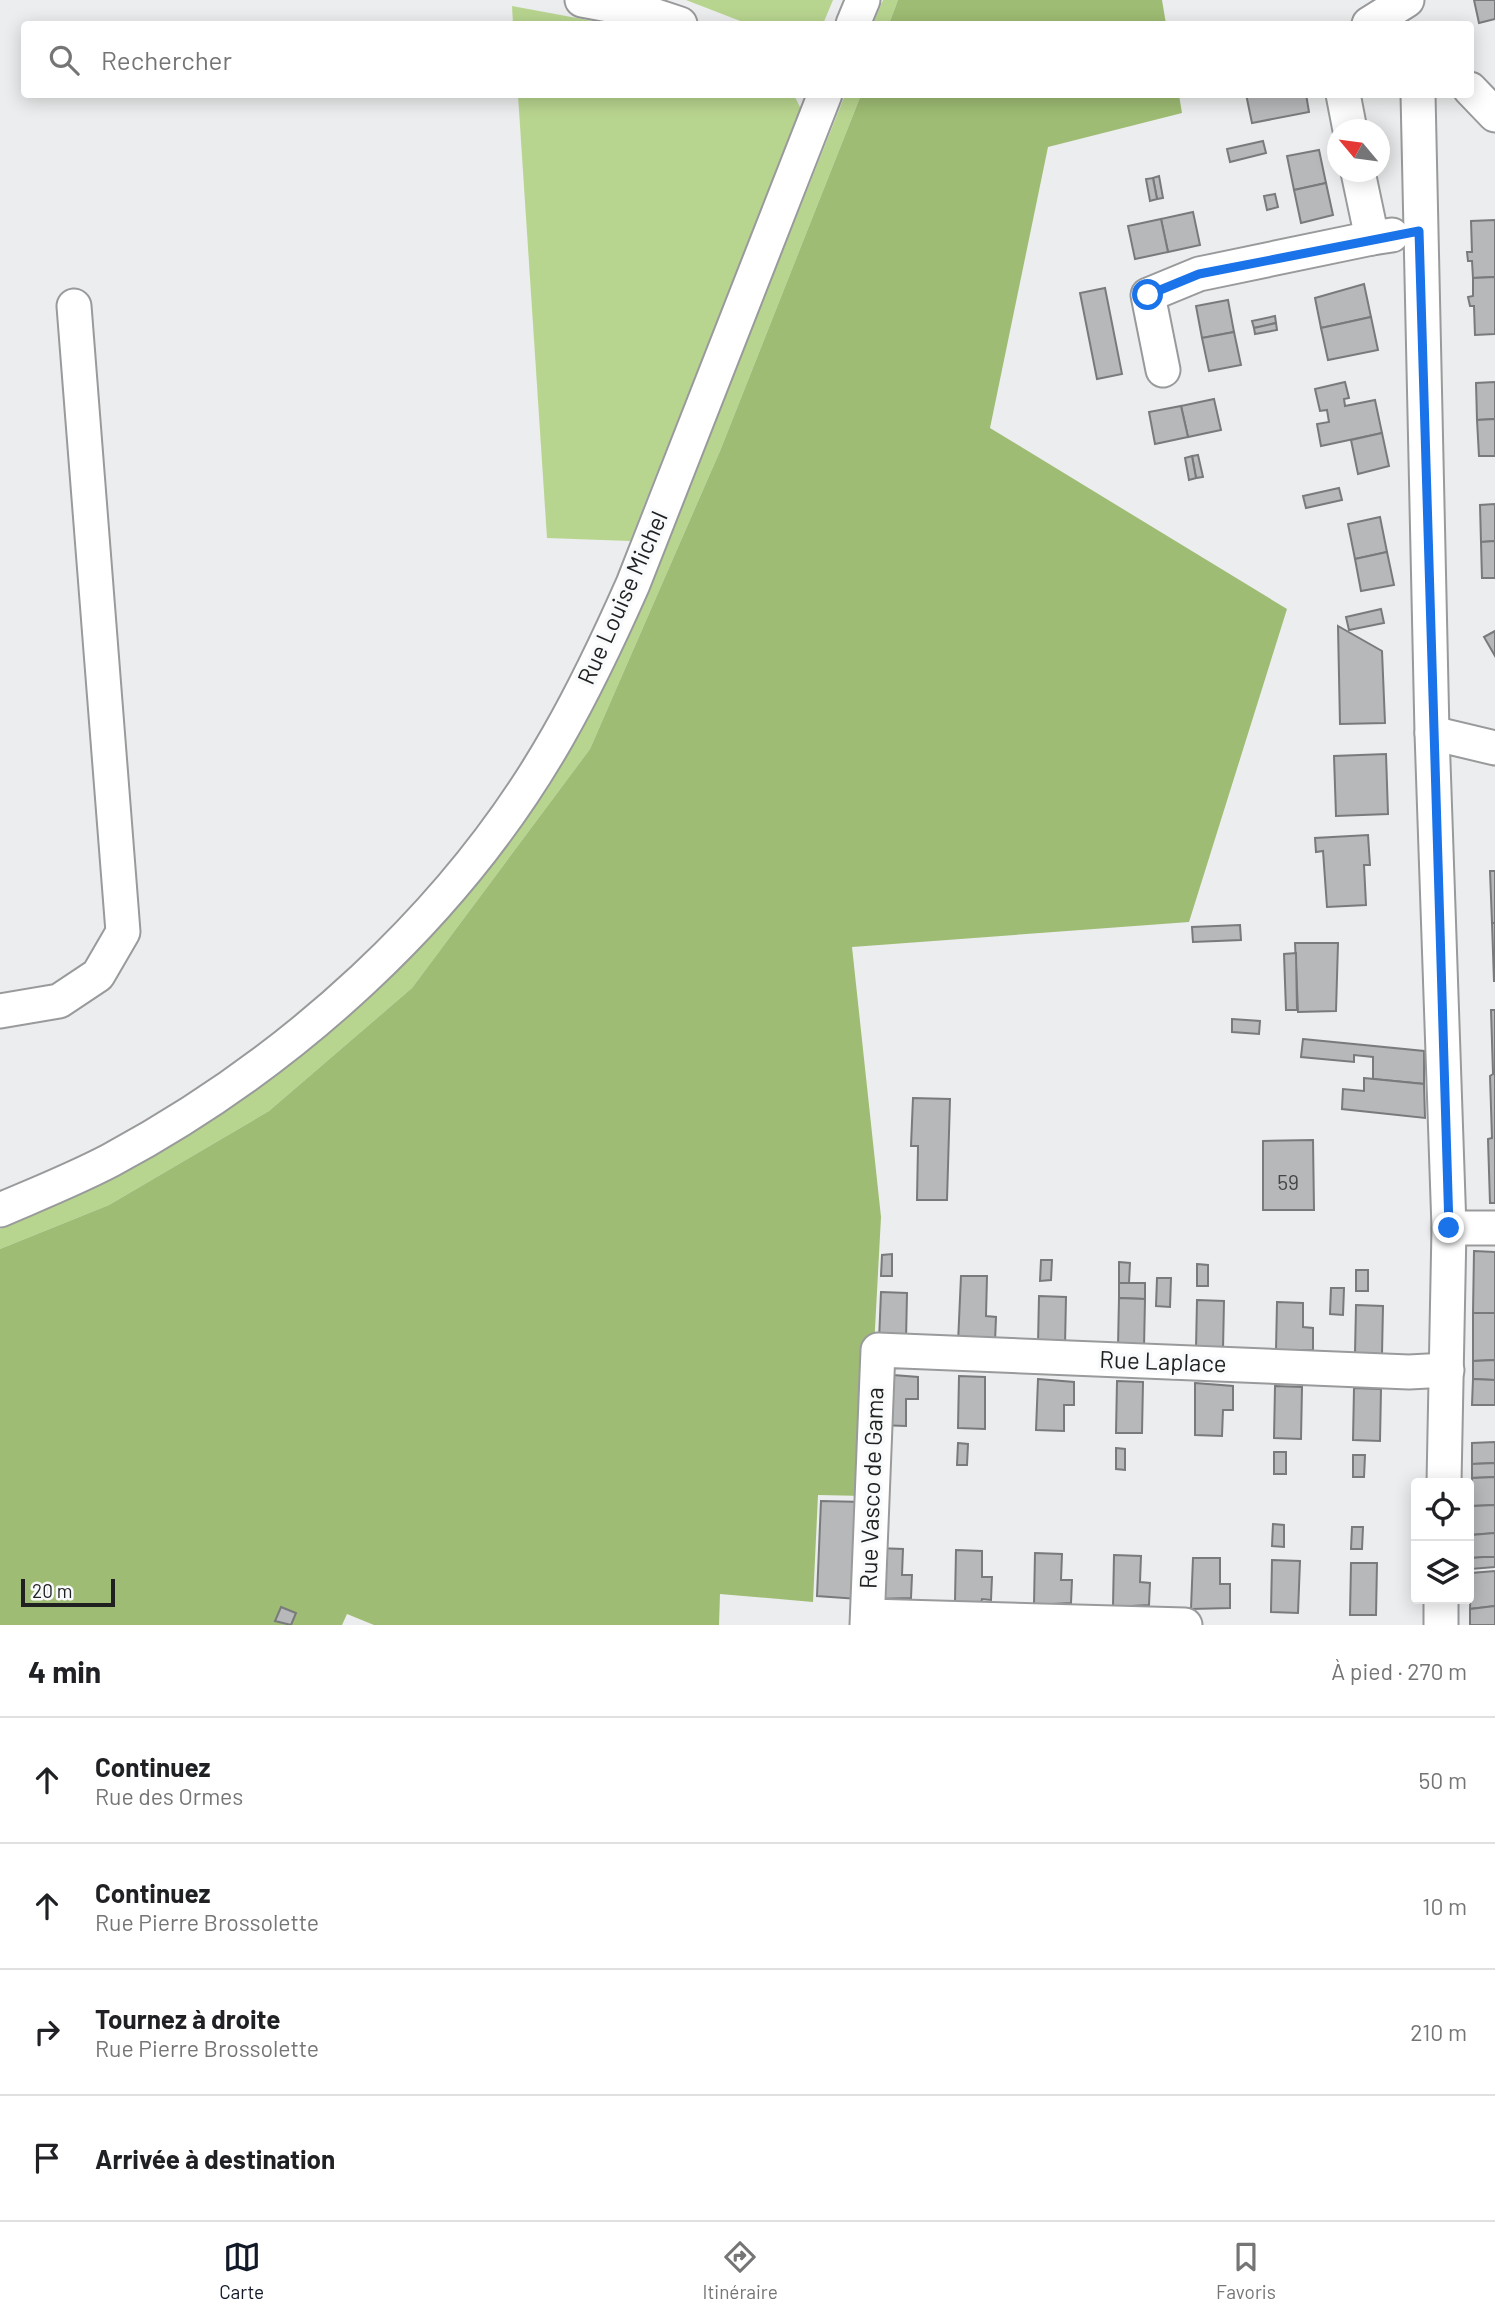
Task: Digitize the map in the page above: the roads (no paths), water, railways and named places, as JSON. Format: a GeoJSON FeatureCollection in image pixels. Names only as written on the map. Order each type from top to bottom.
{"type":"FeatureCollection","features":[{"type":"Feature","properties":{"kind":"street"},"geometry":{"type":"LineString","coordinates":[[582,0],[641,11],[671,21]]}},
{"type":"Feature","properties":{"kind":"street"},"geometry":{"type":"LineString","coordinates":[[854,21],[863,0]]}},
{"type":"Feature","properties":{"kind":"street"},"geometry":{"type":"LineString","coordinates":[[1374,21],[1407,0]]}},
{"type":"Feature","properties":{"kind":"street"},"geometry":{"type":"LineString","coordinates":[[1414,0],[1415,21]]}},
{"type":"Feature","properties":{"kind":"street"},"geometry":{"type":"LineString","coordinates":[[1474,92],[1495,115]]}},
{"type":"Feature","properties":{"kind":"street","name":"Rue Louise Michel"},"geometry":{"type":"LineString","coordinates":[[0,1210],[110,1161],[227,1090],[305,1031],[372,975],[504,821],[557,738],[598,661],[633,584],[823,98]]}},
{"type":"Feature","properties":{"kind":"street"},"geometry":{"type":"LineString","coordinates":[[1344,98],[1348,119]]}},
{"type":"Feature","properties":{"kind":"street"},"geometry":{"type":"LineString","coordinates":[[1418,98],[1432,733],[1449,1228],[1444,1478]]}},
{"type":"Feature","properties":{"kind":"street"},"geometry":{"type":"LineString","coordinates":[[1361,182],[1372,238]]}},
{"type":"Feature","properties":{"kind":"street"},"geometry":{"type":"LineString","coordinates":[[1163,370],[1148,295],[1199,274],[1372,238],[1419,231]]}},
{"type":"Feature","properties":{"kind":"street"},"geometry":{"type":"LineString","coordinates":[[0,1011],[59,1001],[98,975],[123,932],[74,306]]}},
{"type":"Feature","properties":{"kind":"street"},"geometry":{"type":"LineString","coordinates":[[1432,733],[1495,748]]}},
{"type":"Feature","properties":{"kind":"street"},"geometry":{"type":"LineString","coordinates":[[1449,1228],[1495,1228]]}},
{"type":"Feature","properties":{"kind":"street","name":"Rue Laplace"},"geometry":{"type":"LineString","coordinates":[[878,1350],[1409,1372],[1447,1370]]}},
{"type":"Feature","properties":{"kind":"street","name":"Rue Vasco de Gama"},"geometry":{"type":"LineString","coordinates":[[867,1620],[878,1350]]}},
{"type":"Feature","properties":{"kind":"street"},"geometry":{"type":"LineString","coordinates":[[1441,1604],[1441,1625]]}},
{"type":"Feature","properties":{"kind":"street"},"geometry":{"type":"LineString","coordinates":[[867,1620],[1185,1625]]}}]}
